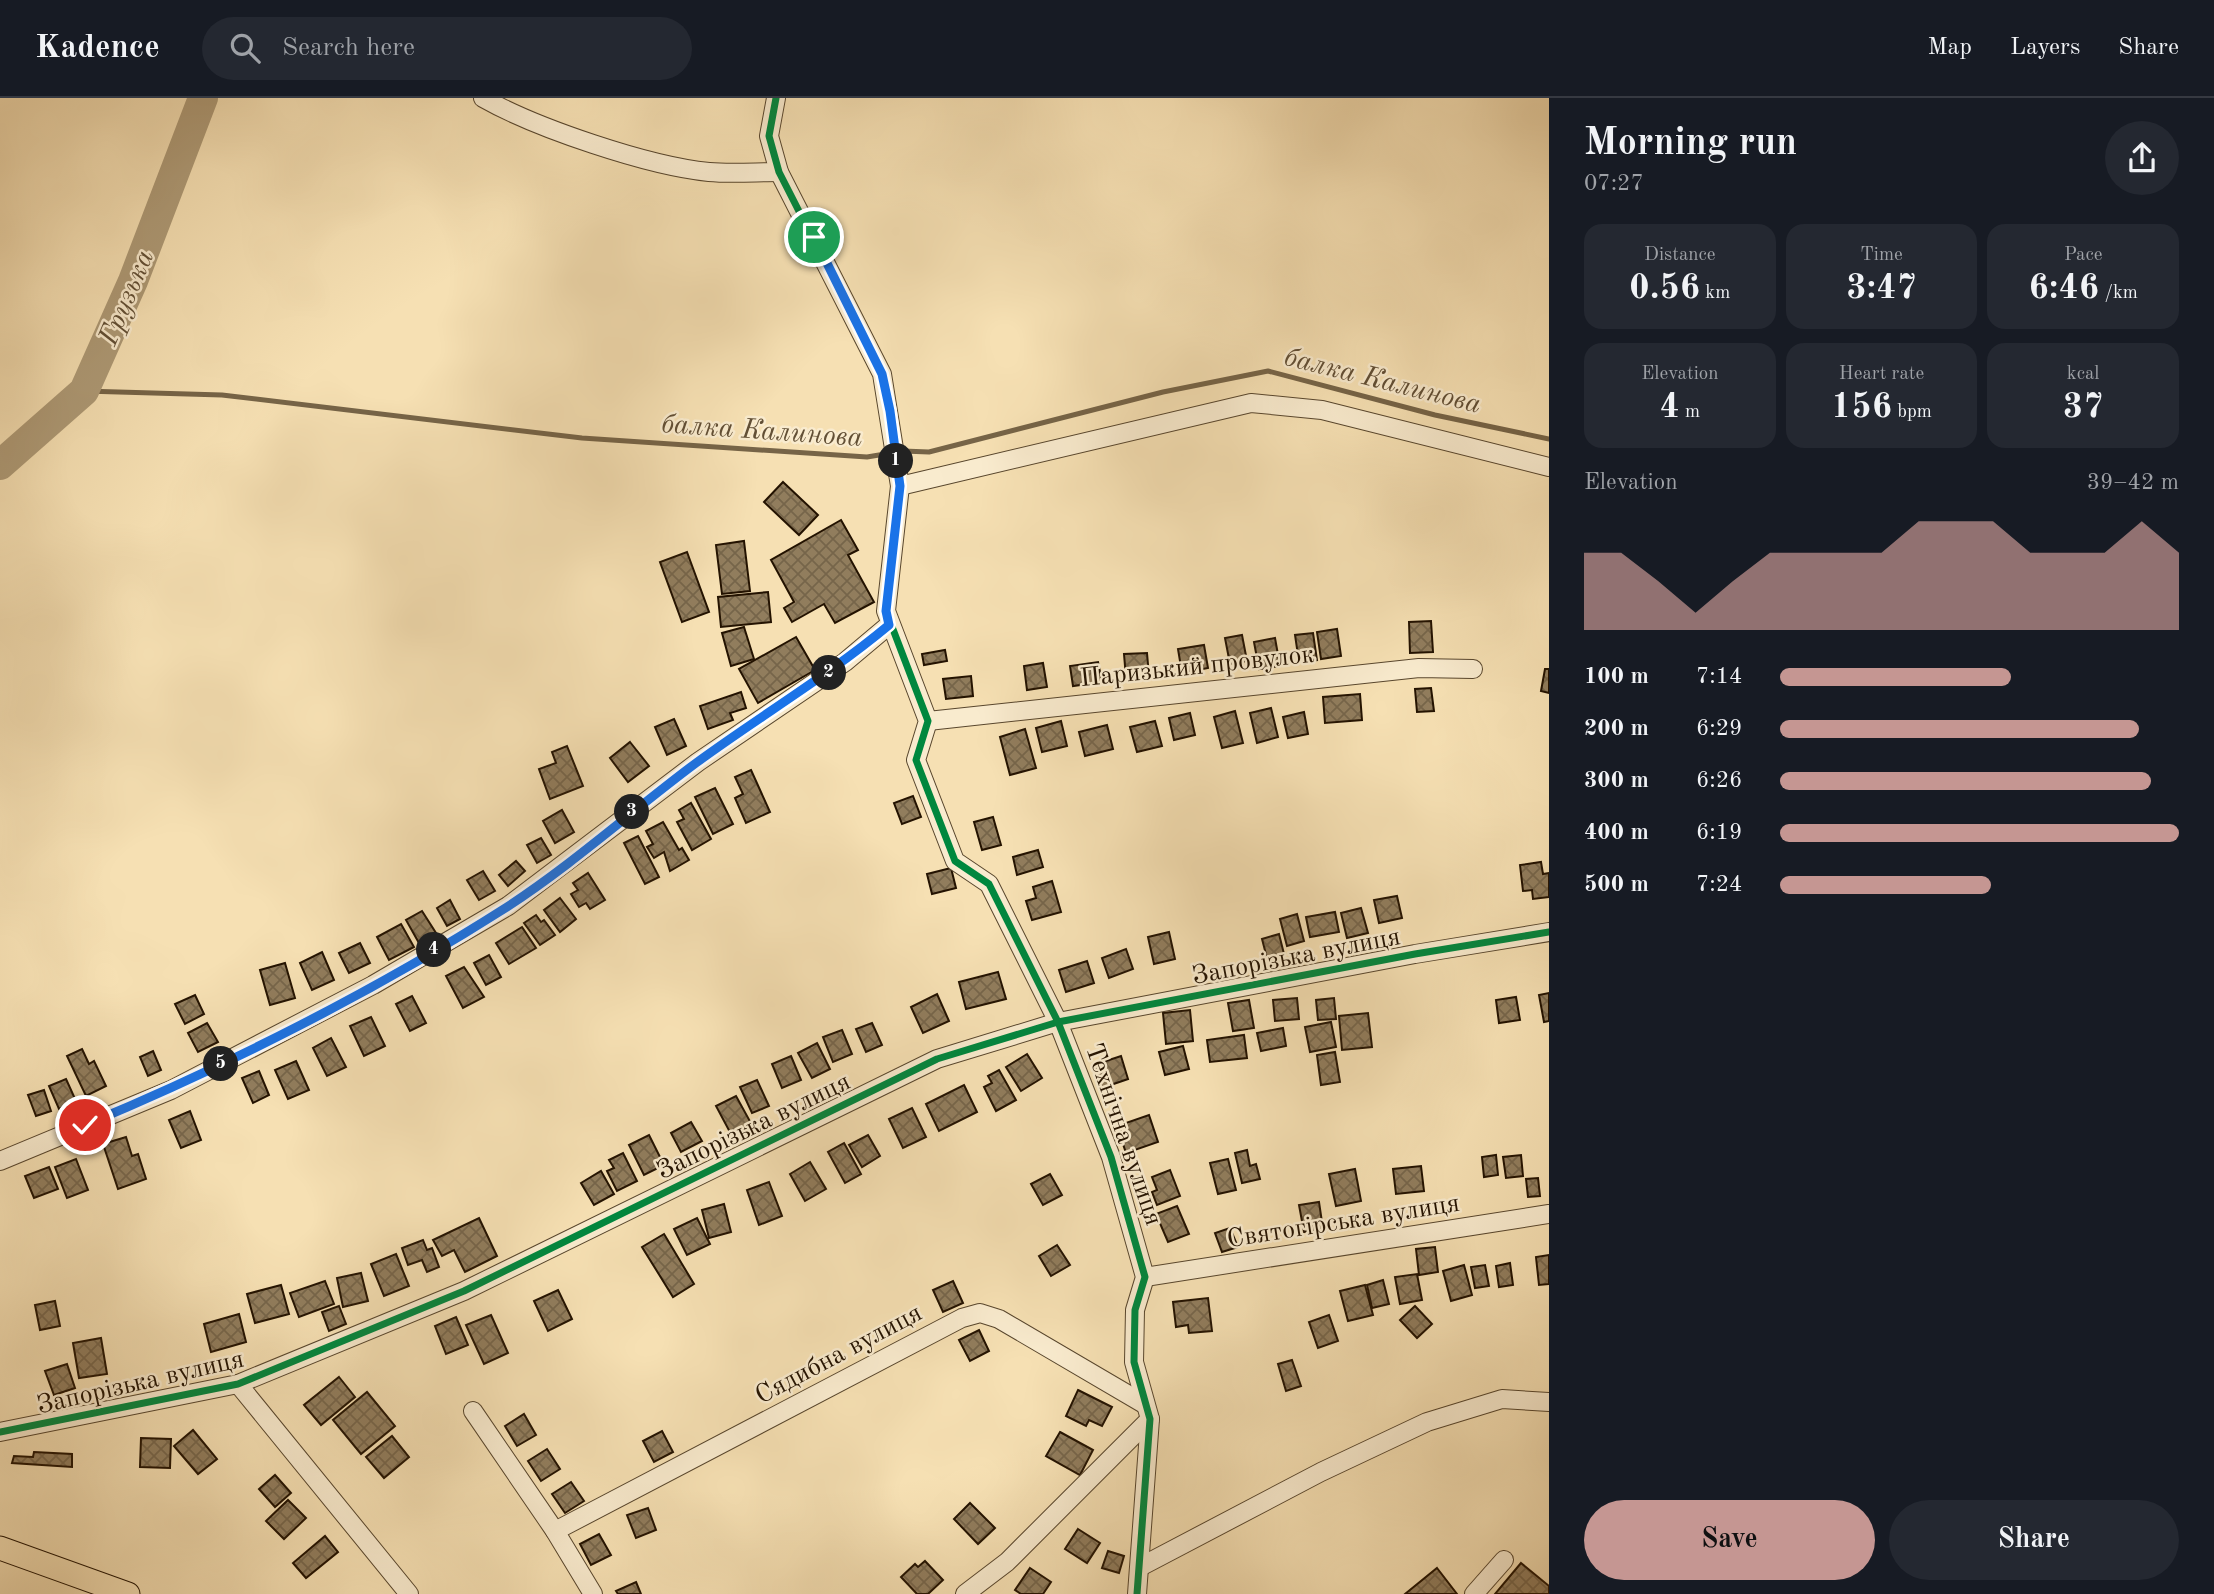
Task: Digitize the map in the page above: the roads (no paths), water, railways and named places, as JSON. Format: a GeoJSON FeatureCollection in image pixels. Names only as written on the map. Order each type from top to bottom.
{"type":"FeatureCollection","features":[{"type":"Feature","properties":{"kind":"main road"},"geometry":{"type":"LineString","coordinates":[[0,1548],[128,1594]]}},
{"type":"Feature","properties":{"kind":"street"},"geometry":{"type":"LineString","coordinates":[[483,98],[525,118],[675,167],[711,172],[779,172]]}},
{"type":"Feature","properties":{"kind":"street"},"geometry":{"type":"LineString","coordinates":[[776,98],[769,136],[779,172],[882,374],[900,486],[888,618],[928,721]]}},
{"type":"Feature","properties":{"kind":"street"},"geometry":{"type":"LineString","coordinates":[[900,486],[1251,403],[1322,410],[1549,467]]}},
{"type":"Feature","properties":{"kind":"street"},"geometry":{"type":"LineString","coordinates":[[0,1161],[171,1090],[373,985],[508,906],[698,761],[845,662],[888,618]]}},
{"type":"Feature","properties":{"kind":"street","name":"Паризький провулок"},"geometry":{"type":"LineString","coordinates":[[928,721],[1392,671],[1473,669]]}},
{"type":"Feature","properties":{"kind":"street","name":"Технічна вулиця"},"geometry":{"type":"LineString","coordinates":[[928,721],[916,760],[955,861],[989,884],[1058,1022],[1111,1157],[1145,1277]]}},
{"type":"Feature","properties":{"kind":"street","name":"Запорізька вулиця"},"geometry":{"type":"LineString","coordinates":[[0,1432],[237,1384],[464,1291],[937,1059],[1058,1022],[1415,954],[1549,932]]}},
{"type":"Feature","properties":{"kind":"street","name":"Святогірська вулиця"},"geometry":{"type":"LineString","coordinates":[[1145,1277],[1549,1213]]}},
{"type":"Feature","properties":{"kind":"street"},"geometry":{"type":"LineString","coordinates":[[1137,1594],[1147,1412],[1134,1362],[1135,1310],[1145,1277]]}},
{"type":"Feature","properties":{"kind":"street","name":"Сядибна вулиця"},"geometry":{"type":"LineString","coordinates":[[555,1531],[962,1318],[980,1313],[999,1320],[1147,1412]]}},
{"type":"Feature","properties":{"kind":"street"},"geometry":{"type":"LineString","coordinates":[[237,1384],[409,1594]]}},
{"type":"Feature","properties":{"kind":"street"},"geometry":{"type":"LineString","coordinates":[[1140,1567],[1321,1472],[1427,1422],[1502,1399],[1549,1402]]}},
{"type":"Feature","properties":{"kind":"street"},"geometry":{"type":"LineString","coordinates":[[473,1411],[555,1531],[593,1594]]}},
{"type":"Feature","properties":{"kind":"street"},"geometry":{"type":"LineString","coordinates":[[965,1594],[1007,1562],[1147,1412]]}},
{"type":"Feature","properties":{"kind":"street"},"geometry":{"type":"LineString","coordinates":[[1474,1594],[1504,1560]]}},
{"type":"Feature","properties":{"kind":"waterway","name":"Грузька"},"geometry":{"type":"LineString","coordinates":[[0,465],[84,391],[133,281],[203,98]]}},
{"type":"Feature","properties":{"kind":"waterway","name":"балка Калинова"},"geometry":{"type":"LineString","coordinates":[[84,391],[222,395],[582,438],[867,457],[903,451],[929,452],[1163,392],[1268,371],[1435,415],[1549,439]]}}]}
